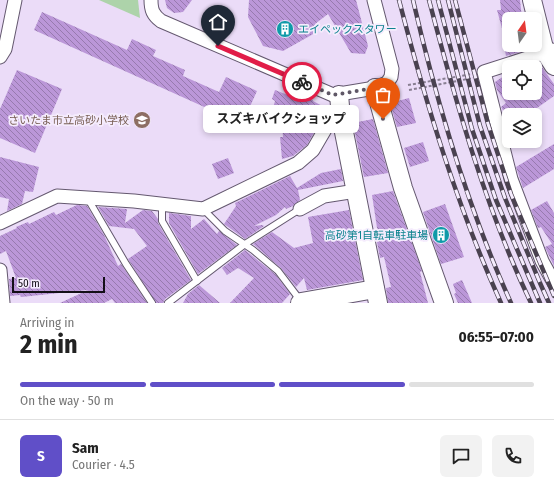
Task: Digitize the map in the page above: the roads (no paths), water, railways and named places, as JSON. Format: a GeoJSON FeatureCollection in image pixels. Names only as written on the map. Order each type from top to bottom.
{"type":"FeatureCollection","features":[{"type":"Feature","properties":{"kind":"street"},"geometry":{"type":"LineString","coordinates":[[0,56],[5,49],[15,0]]}},
{"type":"Feature","properties":{"kind":"street"},"geometry":{"type":"LineString","coordinates":[[151,0],[152,12],[155,17],[161,21],[333,95],[375,88],[387,83],[391,77],[392,69],[374,0]]}},
{"type":"Feature","properties":{"kind":"street"},"geometry":{"type":"LineString","coordinates":[[532,0],[551,56],[484,74],[511,179],[542,262],[554,283]]}},
{"type":"Feature","properties":{"kind":"street"},"geometry":{"type":"LineString","coordinates":[[375,88],[403,188],[444,303]]}},
{"type":"Feature","properties":{"kind":"street"},"geometry":{"type":"LineString","coordinates":[[304,302],[377,296],[342,117],[339,94]]}},
{"type":"Feature","properties":{"kind":"street"},"geometry":{"type":"LineString","coordinates":[[0,223],[57,196],[87,197],[203,209],[298,163],[313,150],[327,126],[342,117]]}},
{"type":"Feature","properties":{"kind":"street"},"geometry":{"type":"LineString","coordinates":[[300,209],[324,196],[356,191]]}},
{"type":"Feature","properties":{"kind":"street"},"geometry":{"type":"LineString","coordinates":[[0,270],[3,303]]}},
{"type":"Feature","properties":{"kind":"lane"},"geometry":{"type":"LineString","coordinates":[[87,197],[126,264],[152,303]]}},
{"type":"Feature","properties":{"kind":"lane"},"geometry":{"type":"LineString","coordinates":[[162,204],[162,222],[197,281]]}},
{"type":"Feature","properties":{"kind":"lane"},"geometry":{"type":"LineString","coordinates":[[203,209],[225,231],[278,271],[304,302]]}},
{"type":"Feature","properties":{"kind":"lane"},"geometry":{"type":"LineString","coordinates":[[168,303],[244,244],[300,209]]}},
{"type":"Feature","properties":{"kind":"railway"},"geometry":{"type":"LineString","coordinates":[[399,0],[420,78],[444,154],[470,229],[501,303]]}},
{"type":"Feature","properties":{"kind":"railway"},"geometry":{"type":"LineString","coordinates":[[413,0],[432,78],[454,154],[480,229],[511,303]]}},
{"type":"Feature","properties":{"kind":"railway"},"geometry":{"type":"LineString","coordinates":[[429,0],[473,154],[499,230],[531,303]]}},
{"type":"Feature","properties":{"kind":"railway"},"geometry":{"type":"LineString","coordinates":[[438,0],[472,129],[496,200],[540,303]]}},
{"type":"Feature","properties":{"kind":"railway"},"geometry":{"type":"LineString","coordinates":[[448,0],[480,126],[505,198],[549,303]]}},
{"type":"Feature","properties":{"kind":"railway"},"geometry":{"type":"LineString","coordinates":[[455,0],[488,124],[511,194],[554,296]]}},
{"type":"Feature","properties":{"kind":"place","name":"エイペックスタワー"},"geometry":{"type":"Point","coordinates":[285,29]}},
{"type":"Feature","properties":{"kind":"place","name":"スズキバイクショップ"},"geometry":{"type":"Point","coordinates":[383,119]}},
{"type":"Feature","properties":{"kind":"place","name":"さいたま市立高砂小学校"},"geometry":{"type":"Point","coordinates":[142,120]}},
{"type":"Feature","properties":{"kind":"place","name":"高砂第1自転車駐車場"},"geometry":{"type":"Point","coordinates":[441,235]}}]}
